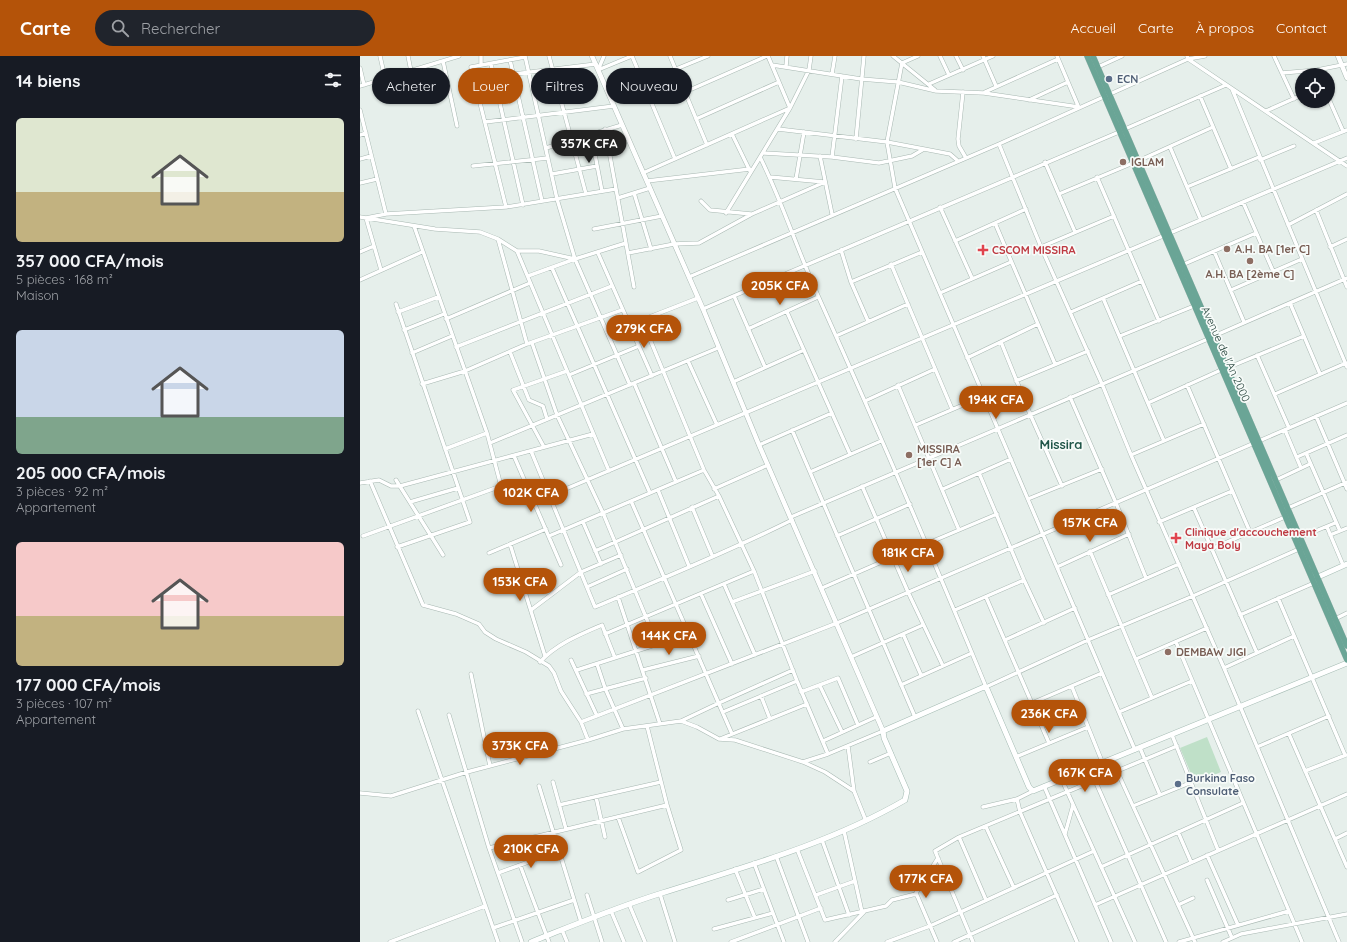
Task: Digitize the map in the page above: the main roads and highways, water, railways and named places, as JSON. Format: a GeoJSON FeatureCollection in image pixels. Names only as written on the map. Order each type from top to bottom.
{"type":"FeatureCollection","features":[{"type":"Feature","properties":{"kind":"main road","name":"Avenue de l'An 2000"},"geometry":{"type":"LineString","coordinates":[[1087,56],[1108,96]]}},
{"type":"Feature","properties":{"kind":"main road","name":"Avenue de l'An 2000"},"geometry":{"type":"LineString","coordinates":[[1094,56],[1108,96],[1194,306],[1211,338]]}},
{"type":"Feature","properties":{"kind":"main road","name":"Avenue de l'An 2000"},"geometry":{"type":"LineString","coordinates":[[1166,235],[1182,265],[1211,338],[1256,442],[1285,517],[1347,662]]}},
{"type":"Feature","properties":{"kind":"main road","name":"Avenue de l'An 2000"},"geometry":{"type":"LineString","coordinates":[[1256,442],[1276,480],[1347,646]]}},
{"type":"Feature","properties":{"kind":"main road"},"geometry":{"type":"LineString","coordinates":[[1311,576],[1318,577],[1345,564]]}},
{"type":"Feature","properties":{"kind":"main road"},"geometry":{"type":"LineString","coordinates":[[531,942],[629,904],[822,840],[866,821],[905,800],[907,791],[883,731],[915,716],[986,687],[1029,788],[1033,791],[1240,708],[1347,662]]}},
{"type":"Feature","properties":{"kind":"place","name":"ECN"},"geometry":{"type":"Point","coordinates":[1109,79]}},
{"type":"Feature","properties":{"kind":"place","name":"IGLAM"},"geometry":{"type":"Point","coordinates":[1123,162]}},
{"type":"Feature","properties":{"kind":"place","name":"A.H. BA [1er C]"},"geometry":{"type":"Point","coordinates":[1227,249]}},
{"type":"Feature","properties":{"kind":"place","name":"CSCOM MISSIRA"},"geometry":{"type":"Point","coordinates":[983,250]}},
{"type":"Feature","properties":{"kind":"place","name":"A.H. BA [2ème C]"},"geometry":{"type":"Point","coordinates":[1250,261]}},
{"type":"Feature","properties":{"kind":"place","name":"MISSIRA [1er C] A"},"geometry":{"type":"Point","coordinates":[909,455]}},
{"type":"Feature","properties":{"kind":"place","name":"Clinique d'accouchement Maya Boly"},"geometry":{"type":"Point","coordinates":[1176,538]}},
{"type":"Feature","properties":{"kind":"place","name":"DEMBAW JIGI"},"geometry":{"type":"Point","coordinates":[1168,652]}},
{"type":"Feature","properties":{"kind":"place","name":"Burkina Faso Consulate"},"geometry":{"type":"Point","coordinates":[1178,784]}},
{"type":"Feature","properties":{"kind":"district","name":"Missira"},"geometry":{"type":"Point","coordinates":[1061,444]}}]}
